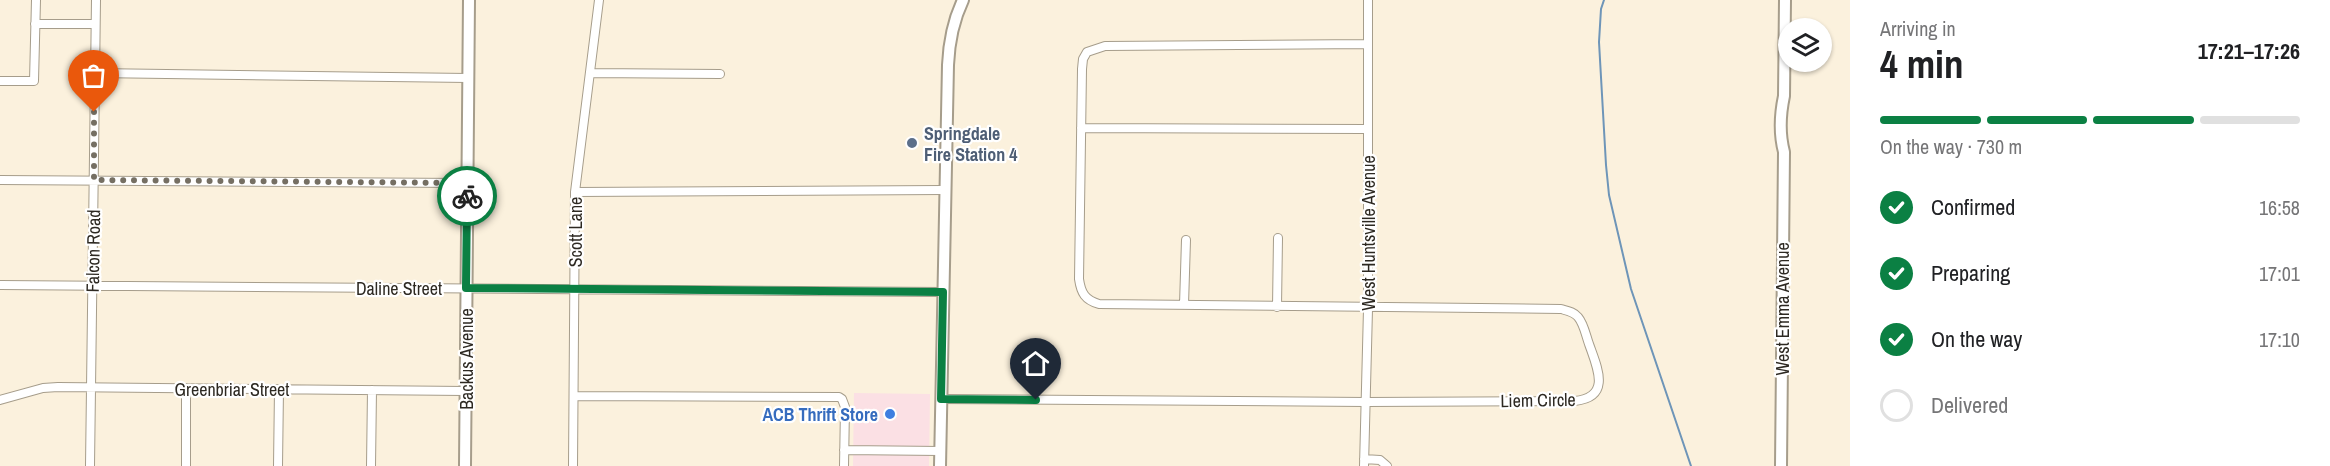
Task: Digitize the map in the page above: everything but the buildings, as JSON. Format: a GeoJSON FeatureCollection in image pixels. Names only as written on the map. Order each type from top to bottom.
{"type":"FeatureCollection","features":[{"type":"Feature","properties":{"kind":"street"},"geometry":{"type":"LineString","coordinates":[[0,81],[34,81],[36,0]]}},
{"type":"Feature","properties":{"kind":"street","name":"Falcon Road"},"geometry":{"type":"LineString","coordinates":[[90,466],[96,0]]}},
{"type":"Feature","properties":{"kind":"street","name":"Backus Avenue"},"geometry":{"type":"LineString","coordinates":[[465,466],[469,0]]}},
{"type":"Feature","properties":{"kind":"street","name":"Scott Lane"},"geometry":{"type":"LineString","coordinates":[[573,466],[575,192],[599,0]]}},
{"type":"Feature","properties":{"kind":"street"},"geometry":{"type":"LineString","coordinates":[[940,466],[944,190],[950,41],[956,16],[963,0]]}},
{"type":"Feature","properties":{"kind":"street","name":"West Huntsville Avenue"},"geometry":{"type":"LineString","coordinates":[[1364,463],[1368,309],[1368,0]]}},
{"type":"Feature","properties":{"kind":"street","name":"West Emma Avenue"},"geometry":{"type":"LineString","coordinates":[[1781,466],[1784,152],[1780,139],[1780,120],[1784,96],[1785,0]]}},
{"type":"Feature","properties":{"kind":"street"},"geometry":{"type":"LineString","coordinates":[[35,24],[95,24]]}},
{"type":"Feature","properties":{"kind":"street"},"geometry":{"type":"LineString","coordinates":[[1367,44],[1105,46],[1087,52],[1083,60],[1081,128],[1367,129]]}},
{"type":"Feature","properties":{"kind":"street"},"geometry":{"type":"LineString","coordinates":[[95,73],[468,78]]}},
{"type":"Feature","properties":{"kind":"street"},"geometry":{"type":"LineString","coordinates":[[590,73],[720,74]]}},
{"type":"Feature","properties":{"kind":"street","name":"Liem Circle"},"geometry":{"type":"LineString","coordinates":[[941,399],[1366,402],[1581,400],[1595,391],[1600,376],[1581,321],[1574,313],[1568,311],[1099,304],[1091,302],[1080,289],[1079,279],[1081,128]]}},
{"type":"Feature","properties":{"kind":"street"},"geometry":{"type":"LineString","coordinates":[[0,180],[467,183]]}},
{"type":"Feature","properties":{"kind":"street"},"geometry":{"type":"LineString","coordinates":[[575,192],[944,190]]}},
{"type":"Feature","properties":{"kind":"street"},"geometry":{"type":"LineString","coordinates":[[1277,307],[1278,238]]}},
{"type":"Feature","properties":{"kind":"street"},"geometry":{"type":"LineString","coordinates":[[1184,305],[1186,240]]}},
{"type":"Feature","properties":{"kind":"street","name":"Daline Street"},"geometry":{"type":"LineString","coordinates":[[0,285],[943,292]]}},
{"type":"Feature","properties":{"kind":"street","name":"Greenbriar Street"},"geometry":{"type":"LineString","coordinates":[[0,400],[43,388],[465,391]]}},
{"type":"Feature","properties":{"kind":"street"},"geometry":{"type":"LineString","coordinates":[[186,388],[186,466]]}},
{"type":"Feature","properties":{"kind":"street"},"geometry":{"type":"LineString","coordinates":[[278,466],[279,389]]}},
{"type":"Feature","properties":{"kind":"street"},"geometry":{"type":"LineString","coordinates":[[371,466],[372,390]]}},
{"type":"Feature","properties":{"kind":"street"},"geometry":{"type":"LineString","coordinates":[[574,396],[842,399],[845,407],[844,466]]}},
{"type":"Feature","properties":{"kind":"street"},"geometry":{"type":"LineString","coordinates":[[844,450],[941,451]]}},
{"type":"Feature","properties":{"kind":"street"},"geometry":{"type":"LineString","coordinates":[[1364,463],[1380,460],[1387,466]]}},
{"type":"Feature","properties":{"kind":"shaded area"},"geometry":{"type":"Polygon","coordinates":[[[854,393],[930,394],[929,466],[853,466],[854,393]]]}},
{"type":"Feature","properties":{"kind":"waterway"},"geometry":{"type":"LineString","coordinates":[[1604,0],[1601,9],[1599,42],[1609,195],[1631,289],[1691,466]]}},
{"type":"Feature","properties":{"kind":"way so far"},"geometry":{"type":"LineString","coordinates":[[94,112],[94,180],[467,183],[467,196]]}},
{"type":"Feature","properties":{"kind":"place","name":"Springdale Fire Station 4"},"geometry":{"type":"Point","coordinates":[912,143]}},
{"type":"Feature","properties":{"kind":"place","name":"ACB Thrift Store"},"geometry":{"type":"Point","coordinates":[890,414]}},
{"type":"Feature","properties":{"kind":"route"},"geometry":{"type":"LineString","coordinates":[[467,196],[466,288],[943,292],[941,399],[1036,400]]}}]}
